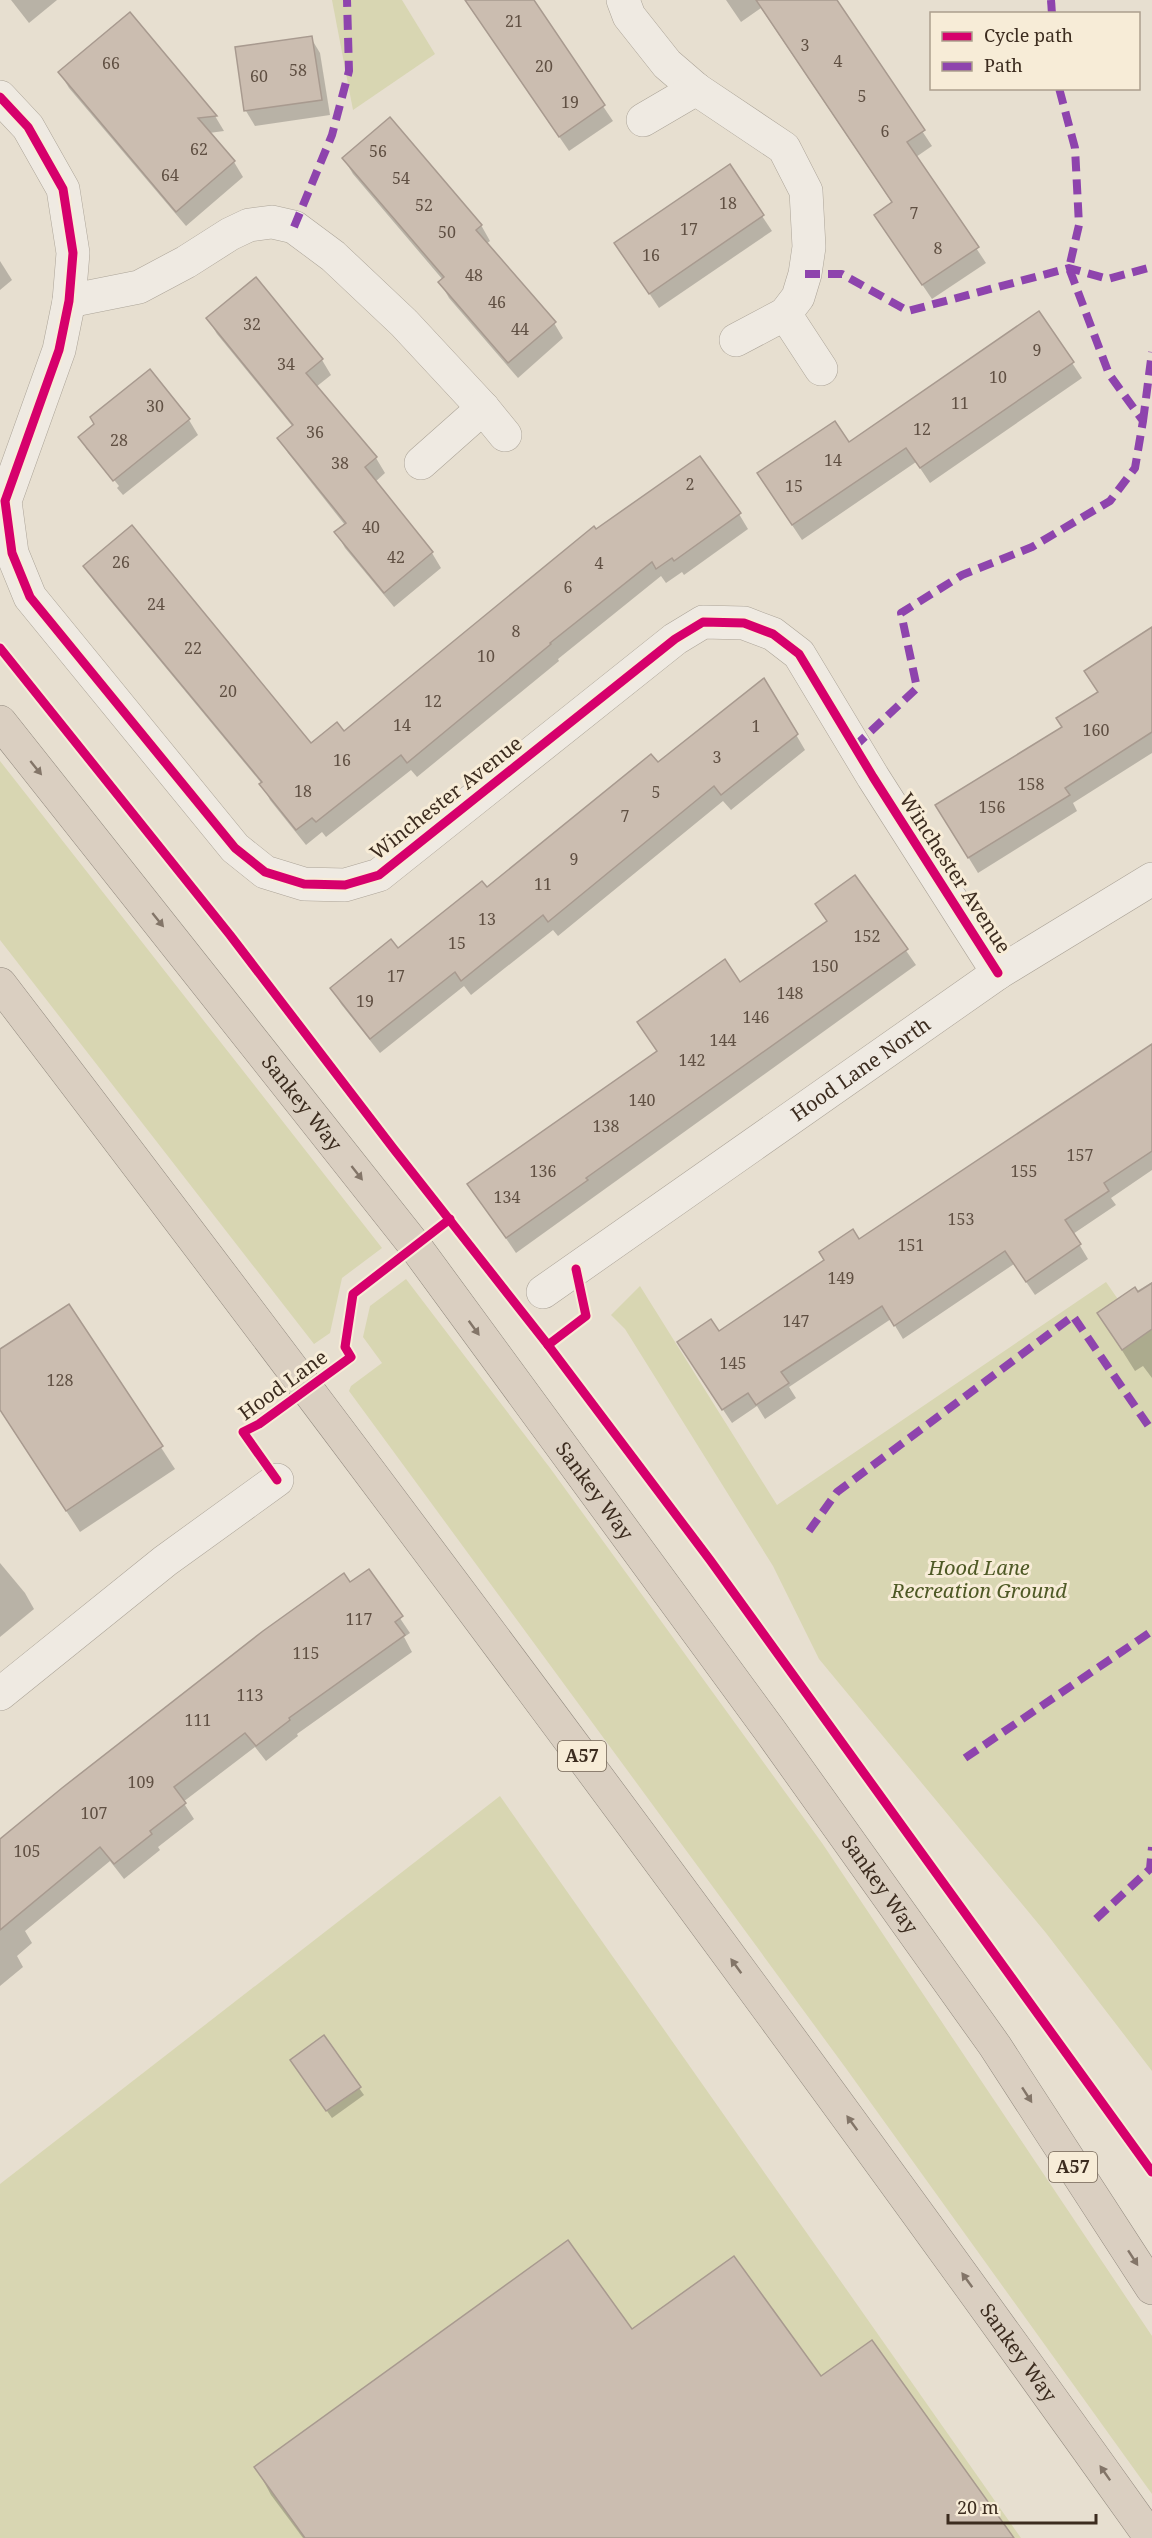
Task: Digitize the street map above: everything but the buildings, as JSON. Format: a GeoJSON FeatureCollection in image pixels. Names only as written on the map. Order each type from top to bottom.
{"type":"FeatureCollection","features":[{"type":"Feature","properties":{"kind":"highway","name":"Sankey Way"},"geometry":{"type":"LineString","coordinates":[[0,722],[415,1246],[764,1723],[995,2046],[1152,2288]]}},
{"type":"Feature","properties":{"kind":"highway","name":"Sankey Way"},"geometry":{"type":"LineString","coordinates":[[0,984],[315,1396],[503,1649],[974,2289],[1151,2538]]}},
{"type":"Feature","properties":{"kind":"street"},"geometry":{"type":"LineString","coordinates":[[623,0],[629,16],[667,64],[696,89],[784,148],[806,191],[809,247],[805,274],[798,297],[785,314],[736,340]]}},
{"type":"Feature","properties":{"kind":"street"},"geometry":{"type":"LineString","coordinates":[[643,120],[696,89]]}},
{"type":"Feature","properties":{"kind":"street","name":"Winchester Avenue"},"geometry":{"type":"LineString","coordinates":[[0,97],[28,127],[63,189],[73,253],[69,302],[59,350],[5,501],[12,553],[30,597],[235,848],[265,872],[304,884],[345,885],[379,875],[675,639],[704,622],[744,622],[773,634],[800,654],[873,777],[998,973]]}},
{"type":"Feature","properties":{"kind":"street"},"geometry":{"type":"LineString","coordinates":[[69,302],[139,287],[249,225],[272,222],[294,227],[333,256],[404,323],[505,435]]}},
{"type":"Feature","properties":{"kind":"street"},"geometry":{"type":"LineString","coordinates":[[785,314],[821,369]]}},
{"type":"Feature","properties":{"kind":"street"},"geometry":{"type":"LineString","coordinates":[[421,463],[483,408]]}},
{"type":"Feature","properties":{"kind":"street","name":"Hood Lane North"},"geometry":{"type":"LineString","coordinates":[[543,1292],[998,973],[1152,879]]}},
{"type":"Feature","properties":{"kind":"street"},"geometry":{"type":"LineString","coordinates":[[0,1694],[165,1561],[278,1480]]}},
{"type":"Feature","properties":{"kind":"green space"},"geometry":{"type":"Polygon","coordinates":[[[332,0],[402,0],[435,54],[353,110],[332,0]]]}},
{"type":"Feature","properties":{"kind":"green space"},"geometry":{"type":"Polygon","coordinates":[[[0,761],[382,1248],[342,1278],[330,1333],[314,1344],[0,940],[0,761]]]}},
{"type":"Feature","properties":{"kind":"green space"},"geometry":{"type":"Polygon","coordinates":[[[406,1279],[550,1468],[822,1843],[1152,2336],[1152,2494],[845,2067],[349,1391],[351,1386],[382,1363],[363,1337],[370,1306],[406,1279]]]}},
{"type":"Feature","properties":{"kind":"green space","name":"Hood Lane Recreation Ground"},"geometry":{"type":"Polygon","coordinates":[[[1106,1282],[1131,1318],[1152,1304],[1152,2071],[1046,1933],[819,1659],[773,1566],[625,1329],[611,1315],[640,1286],[777,1505],[1106,1282]]]}},
{"type":"Feature","properties":{"kind":"green space"},"geometry":{"type":"Polygon","coordinates":[[[500,1796],[1021,2538],[0,2538],[0,2184],[500,1796]]]}},
{"type":"Feature","properties":{"kind":"marked path"},"geometry":{"type":"LineString","coordinates":[[294,227],[332,135],[349,71],[347,0]]}},
{"type":"Feature","properties":{"kind":"marked path"},"geometry":{"type":"LineString","coordinates":[[1051,0],[1052,12]]}},
{"type":"Feature","properties":{"kind":"marked path"},"geometry":{"type":"LineString","coordinates":[[854,747],[917,688],[901,613],[962,575],[1032,547],[1110,501],[1135,468],[1143,421],[1109,374],[1069,268],[1079,225],[1075,148],[1060,90]]}},
{"type":"Feature","properties":{"kind":"marked path"},"geometry":{"type":"LineString","coordinates":[[805,274],[842,274],[908,311],[1069,268],[1108,279],[1152,267]]}},
{"type":"Feature","properties":{"kind":"marked path"},"geometry":{"type":"LineString","coordinates":[[1143,421],[1152,352]]}},
{"type":"Feature","properties":{"kind":"marked path"},"geometry":{"type":"LineString","coordinates":[[809,1531],[837,1492],[1073,1316],[1152,1431]]}},
{"type":"Feature","properties":{"kind":"marked path"},"geometry":{"type":"LineString","coordinates":[[965,1758],[1152,1631]]}},
{"type":"Feature","properties":{"kind":"marked path"},"geometry":{"type":"LineString","coordinates":[[1096,1919],[1150,1869],[1152,1847]]}},
{"type":"Feature","properties":{"kind":"cycle path"},"geometry":{"type":"LineString","coordinates":[[0,97],[28,127],[63,189],[73,253],[69,301],[59,350],[5,501],[12,553],[30,597],[235,848],[265,872],[304,884],[345,885],[379,875],[675,639],[703,622],[744,623],[773,634],[799,654],[873,777],[998,973]]}},
{"type":"Feature","properties":{"kind":"cycle path"},"geometry":{"type":"LineString","coordinates":[[0,648],[230,935],[548,1345],[710,1560],[1152,2172]]}},
{"type":"Feature","properties":{"kind":"cycle path","name":"Hood Lane"},"geometry":{"type":"LineString","coordinates":[[277,1480],[243,1432],[259,1424],[351,1357],[345,1347],[353,1294],[450,1219]]}},
{"type":"Feature","properties":{"kind":"cycle path"},"geometry":{"type":"LineString","coordinates":[[548,1345],[586,1316],[576,1269]]}}]}
